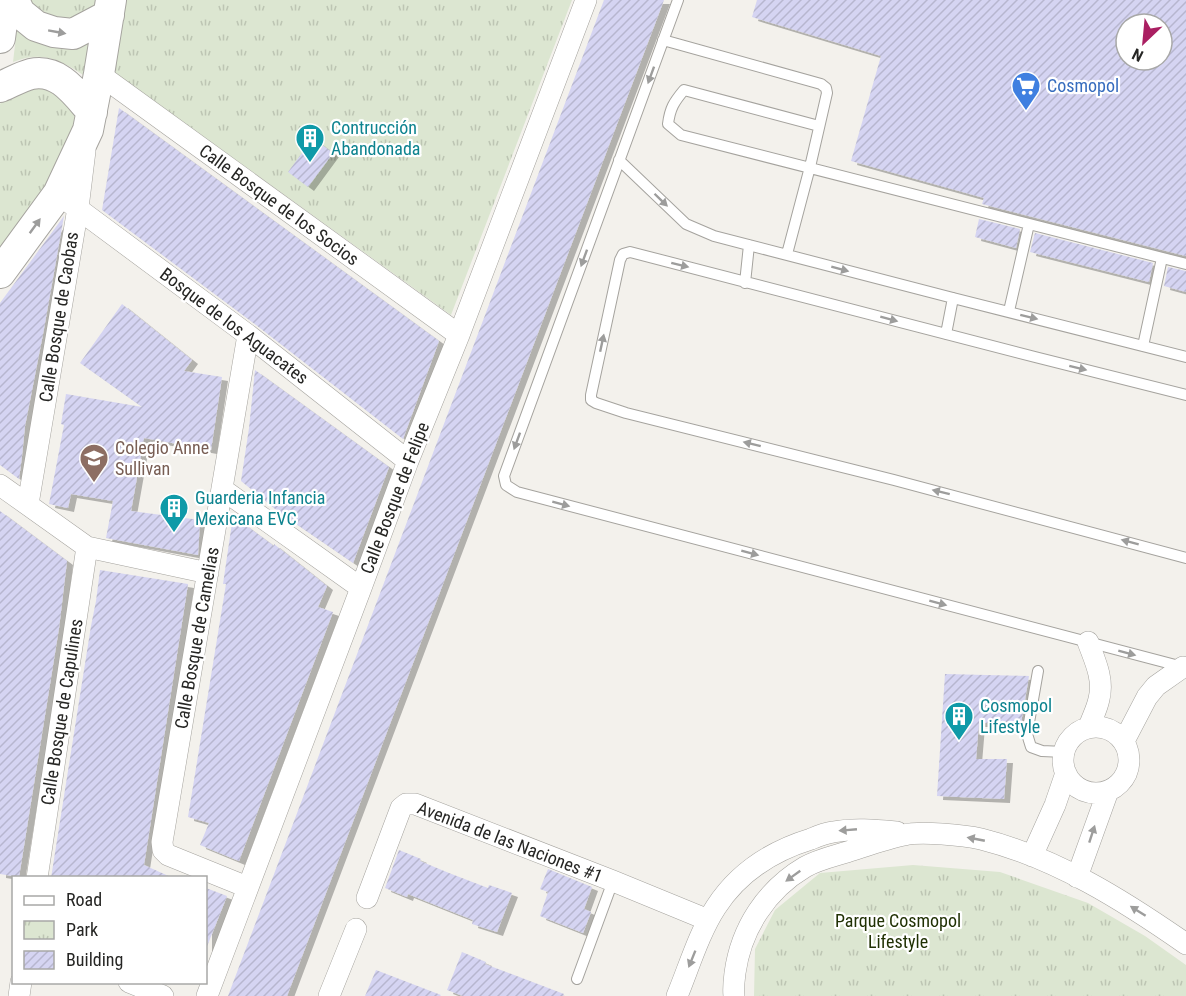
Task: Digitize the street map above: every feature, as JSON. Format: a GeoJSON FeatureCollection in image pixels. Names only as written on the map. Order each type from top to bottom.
{"type":"FeatureCollection","features":[{"type":"Feature","properties":{"kind":"street"},"geometry":{"type":"LineString","coordinates":[[0,38],[5,0]]}},
{"type":"Feature","properties":{"kind":"street"},"geometry":{"type":"LineString","coordinates":[[14,0],[20,13],[36,26],[54,33],[73,34],[110,7]]}},
{"type":"Feature","properties":{"kind":"street","name":"Calle Bosque de Felipe"},"geometry":{"type":"LineString","coordinates":[[207,996],[408,461],[459,335],[586,0]]}},
{"type":"Feature","properties":{"kind":"street"},"geometry":{"type":"LineString","coordinates":[[0,273],[68,201],[90,121],[110,7]]}},
{"type":"Feature","properties":{"kind":"street"},"geometry":{"type":"LineString","coordinates":[[0,87],[32,74],[48,74],[64,81],[90,121]]}},
{"type":"Feature","properties":{"kind":"street","name":"Calle Bosque de los Socios"},"geometry":{"type":"LineString","coordinates":[[99,74],[459,335]]}},
{"type":"Feature","properties":{"kind":"street","name":"Bosque de los Aguacates"},"geometry":{"type":"LineString","coordinates":[[68,201],[248,335],[408,461]]}},
{"type":"Feature","properties":{"kind":"street","name":"Calle Bosque de Caobas"},"geometry":{"type":"LineString","coordinates":[[28,504],[68,201]]}},
{"type":"Feature","properties":{"kind":"street","name":"Calle Bosque de Camelias"},"geometry":{"type":"LineString","coordinates":[[247,887],[168,855],[163,850],[162,842],[248,335]]}},
{"type":"Feature","properties":{"kind":"street"},"geometry":{"type":"LineString","coordinates":[[0,485],[87,547],[208,573]]}},
{"type":"Feature","properties":{"kind":"street"},"geometry":{"type":"LineString","coordinates":[[222,489],[361,588]]}},
{"type":"Feature","properties":{"kind":"street","name":"Calle Bosque de Capulines"},"geometry":{"type":"LineString","coordinates":[[38,876],[87,547]]}},
{"type":"Feature","properties":{"kind":"street"},"geometry":{"type":"LineString","coordinates":[[1088,642],[1099,670],[1101,684],[1099,699],[1089,727]]}},
{"type":"Feature","properties":{"kind":"street"},"geometry":{"type":"LineString","coordinates":[[1124,741],[1147,697],[1156,686],[1185,668]]}},
{"type":"Feature","properties":{"kind":"street"},"geometry":{"type":"LineString","coordinates":[[1095,726],[1116,733],[1124,741],[1130,762],[1121,782],[1113,789],[1102,793],[1091,793],[1071,782],[1063,763],[1068,742],[1075,734],[1095,726]]}},
{"type":"Feature","properties":{"kind":"street"},"geometry":{"type":"LineString","coordinates":[[1032,856],[1055,805],[1066,773]]}},
{"type":"Feature","properties":{"kind":"street"},"geometry":{"type":"LineString","coordinates":[[1077,877],[1107,791]]}},
{"type":"Feature","properties":{"kind":"street","name":"Avenida de las Naciones #1"},"geometry":{"type":"LineString","coordinates":[[367,898],[400,808],[406,804],[416,804],[708,920]]}},
{"type":"Feature","properties":{"kind":"street"},"geometry":{"type":"LineString","coordinates":[[677,996],[708,920],[732,886],[769,856],[794,844],[831,832],[847,830],[946,834],[978,838],[1009,847],[1077,877],[1140,912],[1186,944]]}},
{"type":"Feature","properties":{"kind":"street"},"geometry":{"type":"LineString","coordinates":[[734,996],[737,959],[746,932],[770,894],[806,866],[906,834]]}},
{"type":"Feature","properties":{"kind":"street"},"geometry":{"type":"LineString","coordinates":[[329,996],[356,929]]}},
{"type":"Feature","properties":{"kind":"street"},"geometry":{"type":"LineString","coordinates":[[134,984],[163,996]]}},
{"type":"Feature","properties":{"kind":"lane"},"geometry":{"type":"LineString","coordinates":[[678,0],[504,476],[506,485],[517,492],[1185,668]]}},
{"type":"Feature","properties":{"kind":"lane"},"geometry":{"type":"LineString","coordinates":[[663,40],[821,84],[826,88],[827,93],[810,167],[787,254]]}},
{"type":"Feature","properties":{"kind":"lane"},"geometry":{"type":"LineString","coordinates":[[819,126],[684,90],[669,111],[668,124],[681,135],[1186,264]]}},
{"type":"Feature","properties":{"kind":"lane"},"geometry":{"type":"LineString","coordinates":[[619,160],[686,224],[714,236],[1186,357]]}},
{"type":"Feature","properties":{"kind":"lane"},"geometry":{"type":"LineString","coordinates":[[1009,311],[1029,224]]}},
{"type":"Feature","properties":{"kind":"lane"},"geometry":{"type":"LineString","coordinates":[[745,283],[749,245]]}},
{"type":"Feature","properties":{"kind":"lane"},"geometry":{"type":"LineString","coordinates":[[1186,394],[630,252],[623,254],[617,271],[591,400],[596,404],[626,413],[894,480],[1186,558]]}},
{"type":"Feature","properties":{"kind":"lane"},"geometry":{"type":"LineString","coordinates":[[1143,346],[1162,258]]}},
{"type":"Feature","properties":{"kind":"lane"},"geometry":{"type":"LineString","coordinates":[[946,334],[953,298]]}},
{"type":"Feature","properties":{"kind":"lane"},"geometry":{"type":"LineString","coordinates":[[1038,671],[1027,735],[1031,747],[1042,752],[1064,752]]}},
{"type":"Feature","properties":{"kind":"lane"},"geometry":{"type":"LineString","coordinates":[[577,979],[613,881]]}},
{"type":"Feature","properties":{"kind":"green space"},"geometry":{"type":"Polygon","coordinates":[[[28,0],[100,0],[89,16],[53,23],[28,0]]]}},
{"type":"Feature","properties":{"kind":"green space"},"geometry":{"type":"Polygon","coordinates":[[[124,0],[572,0],[451,315],[114,72],[124,0]]]}},
{"type":"Feature","properties":{"kind":"green space"},"geometry":{"type":"Polygon","coordinates":[[[17,28],[76,47],[91,43],[86,77],[60,62],[43,57],[13,62],[17,28]]]}},
{"type":"Feature","properties":{"kind":"green space"},"geometry":{"type":"Polygon","coordinates":[[[27,81],[64,90],[81,124],[51,190],[0,260],[0,104],[10,90],[27,81]]]}},
{"type":"Feature","properties":{"kind":"green space","name":"Parque Cosmopol Lifestyle"},"geometry":{"type":"Polygon","coordinates":[[[913,865],[1000,872],[1088,903],[1145,936],[1186,965],[1186,996],[754,996],[755,949],[775,910],[820,873],[913,865]]]}},
{"type":"Feature","properties":{"kind":"building"},"geometry":{"type":"Polygon","coordinates":[[[604,0],[664,0],[287,996],[228,996],[604,0]]]}},
{"type":"Feature","properties":{"kind":"building","name":"Cosmopol"},"geometry":{"type":"Polygon","coordinates":[[[757,0],[1186,0],[1186,256],[982,204],[984,198],[851,161],[881,56],[752,17],[757,0]]]}},
{"type":"Feature","properties":{"kind":"building"},"geometry":{"type":"Polygon","coordinates":[[[119,108],[439,341],[403,439],[102,210],[119,108]]]}},
{"type":"Feature","properties":{"kind":"building","name":"Contrucción Abandonada"},"geometry":{"type":"Polygon","coordinates":[[[313,138],[333,153],[308,187],[288,172],[313,138]]]}},
{"type":"Feature","properties":{"kind":"building"},"geometry":{"type":"Polygon","coordinates":[[[64,216],[25,426],[19,479],[0,465],[0,303],[64,216]]]}},
{"type":"Feature","properties":{"kind":"building"},"geometry":{"type":"Polygon","coordinates":[[[979,219],[1020,229],[1016,248],[975,237],[979,219]]]}},
{"type":"Feature","properties":{"kind":"building"},"geometry":{"type":"Polygon","coordinates":[[[1035,233],[1153,263],[1149,282],[1030,252],[1035,233]]]}},
{"type":"Feature","properties":{"kind":"building"},"geometry":{"type":"Polygon","coordinates":[[[1168,267],[1186,271],[1186,292],[1164,286],[1168,267]]]}},
{"type":"Feature","properties":{"kind":"building"},"geometry":{"type":"Polygon","coordinates":[[[122,304],[192,360],[184,371],[222,377],[211,450],[144,438],[131,511],[200,520],[198,555],[106,538],[113,501],[71,494],[68,508],[49,504],[64,425],[61,424],[66,394],[142,407],[80,363],[122,304]]]}},
{"type":"Feature","properties":{"kind":"building"},"geometry":{"type":"Polygon","coordinates":[[[255,370],[389,467],[353,563],[280,513],[241,481],[255,370]]]}},
{"type":"Feature","properties":{"kind":"building"},"geometry":{"type":"Polygon","coordinates":[[[0,511],[67,561],[59,628],[19,876],[0,874],[0,511]]]}},
{"type":"Feature","properties":{"kind":"building"},"geometry":{"type":"Polygon","coordinates":[[[233,516],[274,546],[274,544],[327,586],[318,607],[333,612],[239,861],[200,845],[209,823],[188,817],[226,584],[223,584],[233,516]]]}},
{"type":"Feature","properties":{"kind":"building"},"geometry":{"type":"Polygon","coordinates":[[[100,570],[188,584],[144,865],[169,876],[51,876],[100,570]]]}},
{"type":"Feature","properties":{"kind":"building","name":"Cosmopol Lifestyle"},"geometry":{"type":"Polygon","coordinates":[[[945,674],[1029,676],[1021,723],[979,723],[976,759],[1007,759],[1004,799],[937,796],[945,674]]]}},
{"type":"Feature","properties":{"kind":"building"},"geometry":{"type":"Polygon","coordinates":[[[399,850],[421,859],[420,861],[488,888],[489,885],[512,893],[497,932],[472,924],[473,920],[408,894],[407,897],[385,888],[399,850]]]}},
{"type":"Feature","properties":{"kind":"building"},"geometry":{"type":"Polygon","coordinates":[[[548,869],[592,887],[584,909],[591,912],[583,933],[540,916],[548,892],[540,889],[548,869]]]}},
{"type":"Feature","properties":{"kind":"building"},"geometry":{"type":"Polygon","coordinates":[[[207,888],[227,896],[207,946],[207,888]]]}},
{"type":"Feature","properties":{"kind":"building"},"geometry":{"type":"Polygon","coordinates":[[[462,952],[486,962],[485,964],[564,994],[563,996],[463,996],[447,990],[462,952]]]}},
{"type":"Feature","properties":{"kind":"building"},"geometry":{"type":"Polygon","coordinates":[[[376,970],[441,995],[365,996],[376,970]]]}},
{"type":"Feature","properties":{"kind":"place","name":"Cosmopol"},"geometry":{"type":"Point","coordinates":[1026,112]}},
{"type":"Feature","properties":{"kind":"place","name":"Contrucción Abandonada"},"geometry":{"type":"Point","coordinates":[310,164]}},
{"type":"Feature","properties":{"kind":"place","name":"Colegio Anne Sullivan"},"geometry":{"type":"Point","coordinates":[94,484]}},
{"type":"Feature","properties":{"kind":"place","name":"Guarderia Infancia Mexicana EVC"},"geometry":{"type":"Point","coordinates":[174,534]}},
{"type":"Feature","properties":{"kind":"place","name":"Cosmopol Lifestyle"},"geometry":{"type":"Point","coordinates":[959,742]}}]}
